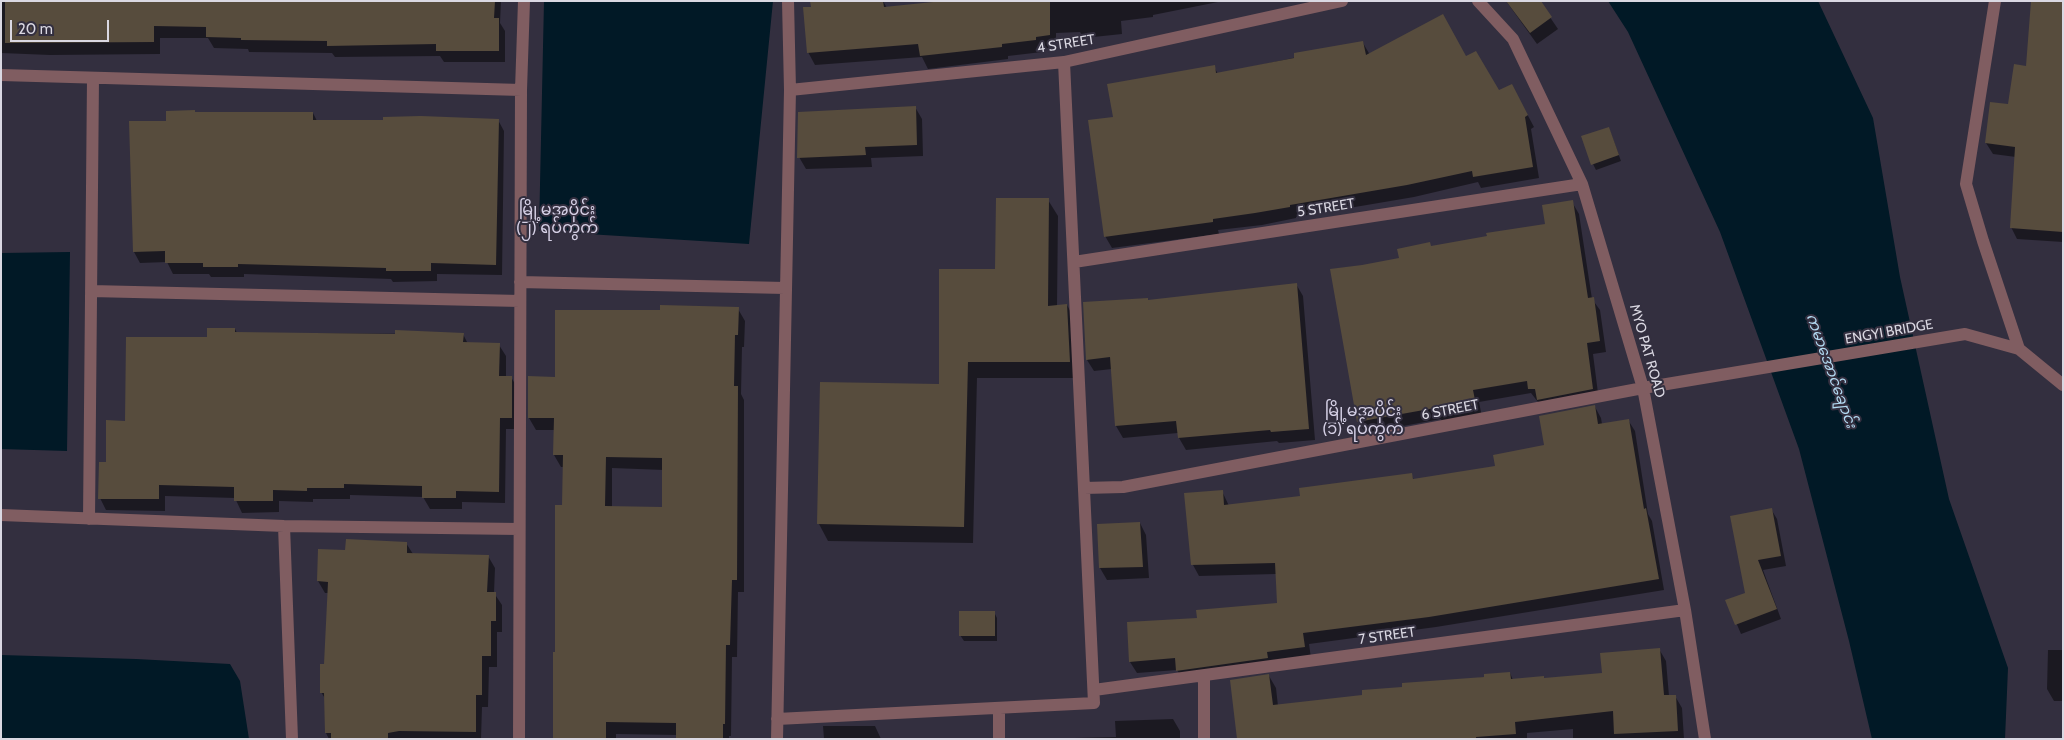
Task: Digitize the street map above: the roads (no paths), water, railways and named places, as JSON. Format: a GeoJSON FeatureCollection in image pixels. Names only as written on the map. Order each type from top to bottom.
{"type":"FeatureCollection","features":[{"type":"Feature","properties":{"kind":"street"},"geometry":{"type":"LineString","coordinates":[[519,739],[521,90],[524,1]]}},
{"type":"Feature","properties":{"kind":"street"},"geometry":{"type":"LineString","coordinates":[[777,739],[790,90],[788,1]]}},
{"type":"Feature","properties":{"kind":"street","name":"4 STREET"},"geometry":{"type":"LineString","coordinates":[[790,90],[1064,62],[1342,1]]}},
{"type":"Feature","properties":{"kind":"street","name":"MYO PAT ROAD"},"geometry":{"type":"LineString","coordinates":[[1478,1],[1513,39],[1582,184],[1643,388],[1684,610],[1705,739]]}},
{"type":"Feature","properties":{"kind":"street"},"geometry":{"type":"LineString","coordinates":[[1995,1],[1966,184],[2020,349],[2063,385]]}},
{"type":"Feature","properties":{"kind":"street"},"geometry":{"type":"LineString","coordinates":[[777,719],[1094,703],[1064,62]]}},
{"type":"Feature","properties":{"kind":"street"},"geometry":{"type":"LineString","coordinates":[[1,75],[521,90]]}},
{"type":"Feature","properties":{"kind":"street"},"geometry":{"type":"LineString","coordinates":[[89,519],[93,78]]}},
{"type":"Feature","properties":{"kind":"street","name":"5 STREET"},"geometry":{"type":"LineString","coordinates":[[1074,262],[1582,184]]}},
{"type":"Feature","properties":{"kind":"street"},"geometry":{"type":"LineString","coordinates":[[520,282],[785,288]]}},
{"type":"Feature","properties":{"kind":"street"},"geometry":{"type":"LineString","coordinates":[[91,291],[520,302]]}},
{"type":"Feature","properties":{"kind":"street","name":"ENGYI BRIDGE"},"geometry":{"type":"LineString","coordinates":[[1643,388],[1964,334],[2020,349]]}},
{"type":"Feature","properties":{"kind":"street","name":"6 STREET"},"geometry":{"type":"LineString","coordinates":[[1084,488],[1123,487],[1643,388]]}},
{"type":"Feature","properties":{"kind":"street"},"geometry":{"type":"LineString","coordinates":[[1,515],[284,526],[519,529]]}},
{"type":"Feature","properties":{"kind":"street"},"geometry":{"type":"LineString","coordinates":[[284,526],[292,739]]}},
{"type":"Feature","properties":{"kind":"street","name":"7 STREET"},"geometry":{"type":"LineString","coordinates":[[1094,690],[1684,610]]}},
{"type":"Feature","properties":{"kind":"street"},"geometry":{"type":"LineString","coordinates":[[1204,676],[1204,739]]}},
{"type":"Feature","properties":{"kind":"street"},"geometry":{"type":"LineString","coordinates":[[999,739],[1000,708]]}},
{"type":"Feature","properties":{"kind":"water"},"geometry":{"type":"Polygon","coordinates":[[[544,1],[773,1],[749,244],[539,231],[544,1]]]}},
{"type":"Feature","properties":{"kind":"water","name":"ကမာအောင်ချောင်း"},"geometry":{"type":"Polygon","coordinates":[[[1608,1],[1818,1],[1873,118],[1900,277],[1949,499],[2008,668],[2005,739],[1872,739],[1849,641],[1799,449],[1720,232],[1628,32],[1608,1]]]}},
{"type":"Feature","properties":{"kind":"water"},"geometry":{"type":"Polygon","coordinates":[[[70,252],[67,451],[1,449],[1,253],[70,252]]]}},
{"type":"Feature","properties":{"kind":"water"},"geometry":{"type":"Polygon","coordinates":[[[1,655],[230,664],[240,681],[249,739],[1,739],[1,655]]]}},
{"type":"Feature","properties":{"kind":"district","name":"မြို့မအပိုင်း (၂) ရပ်ကွက်"},"geometry":{"type":"Point","coordinates":[557,219]}},
{"type":"Feature","properties":{"kind":"district","name":"မြို့မအပိုင်း (၁) ရပ်ကွက်"},"geometry":{"type":"Point","coordinates":[1363,420]}}]}
